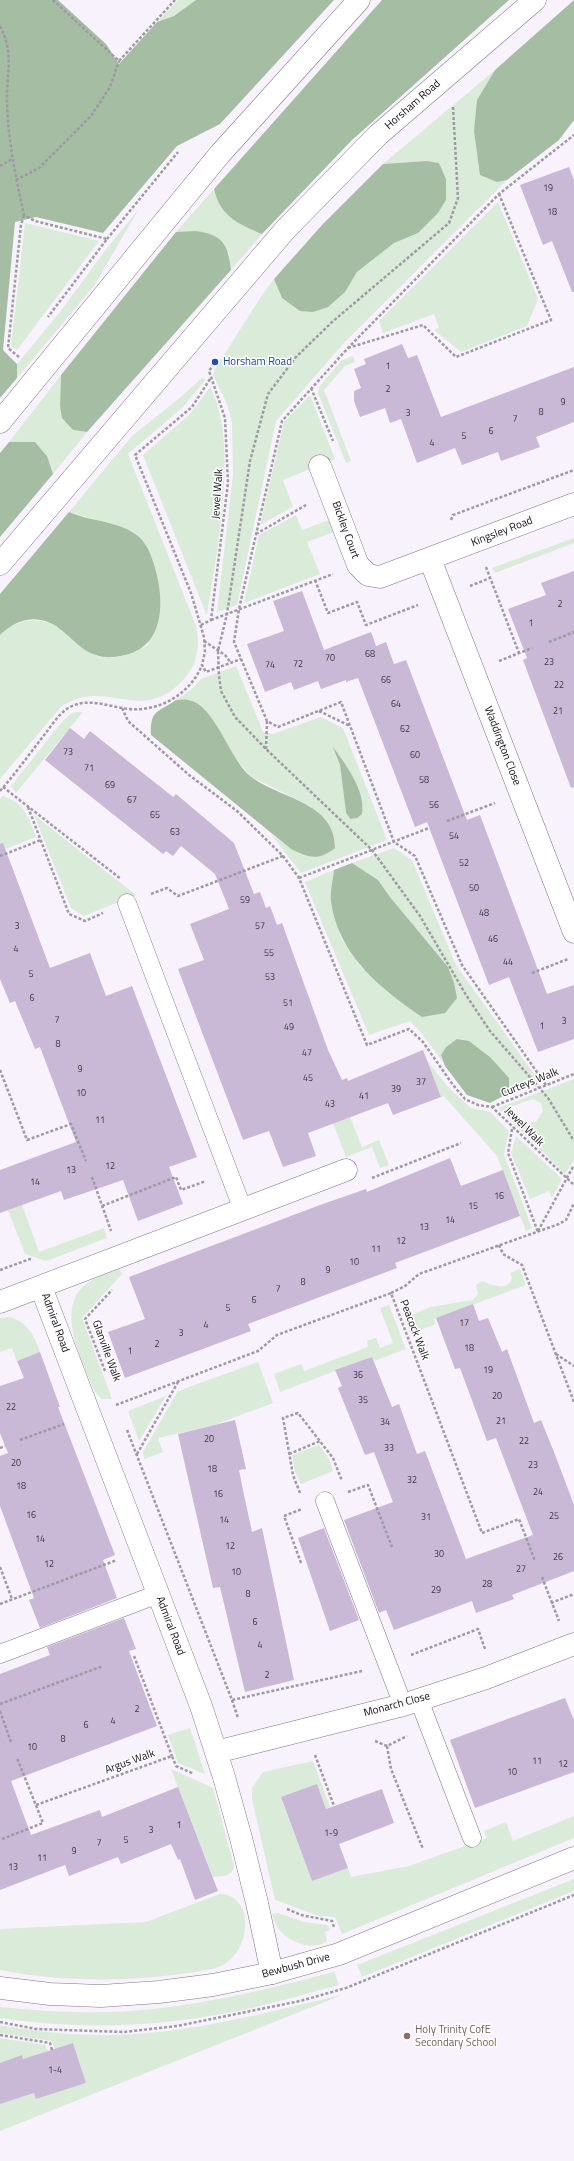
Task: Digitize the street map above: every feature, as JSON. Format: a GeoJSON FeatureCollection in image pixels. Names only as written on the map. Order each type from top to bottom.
{"type":"FeatureCollection","features":[{"type":"Feature","properties":{"kind":"street"},"geometry":{"type":"LineString","coordinates":[[0,422],[220,154],[359,0]]}},
{"type":"Feature","properties":{"kind":"street","name":"Horsham Road"},"geometry":{"type":"LineString","coordinates":[[0,564],[285,230],[378,135],[535,0]]}},
{"type":"Feature","properties":{"kind":"street","name":"Bickley Court"},"geometry":{"type":"LineString","coordinates":[[320,466],[358,565],[368,575],[380,577],[430,559]]}},
{"type":"Feature","properties":{"kind":"street","name":"Kingsley Road"},"geometry":{"type":"LineString","coordinates":[[430,559],[574,504]]}},
{"type":"Feature","properties":{"kind":"street","name":"Waddington Close"},"geometry":{"type":"LineString","coordinates":[[430,559],[525,806],[569,901],[572,942]]}},
{"type":"Feature","properties":{"kind":"street","name":"Admiral Road"},"geometry":{"type":"LineString","coordinates":[[0,1302],[346,1170]]}},
{"type":"Feature","properties":{"kind":"street","name":"Admiral Road"},"geometry":{"type":"LineString","coordinates":[[41,1287],[158,1594],[216,1752],[257,1903],[272,1973]]}},
{"type":"Feature","properties":{"kind":"street","name":"Monarch Close"},"geometry":{"type":"LineString","coordinates":[[216,1752],[411,1703],[486,1678],[571,1645]]}},
{"type":"Feature","properties":{"kind":"street","name":"Bewbush Drive"},"geometry":{"type":"LineString","coordinates":[[0,1988],[50,1994],[108,1995],[159,1992],[213,1985],[272,1973],[339,1954],[574,1858]]}},
{"type":"Feature","properties":{"kind":"lane"},"geometry":{"type":"LineString","coordinates":[[127,903],[243,1210]]}},
{"type":"Feature","properties":{"kind":"lane"},"geometry":{"type":"LineString","coordinates":[[325,1501],[388,1664],[411,1703],[472,1838]]}},
{"type":"Feature","properties":{"kind":"lane"},"geometry":{"type":"LineString","coordinates":[[0,1654],[158,1594]]}},
{"type":"Feature","properties":{"kind":"path"},"geometry":{"type":"LineString","coordinates":[[53,0],[119,60]]}},
{"type":"Feature","properties":{"kind":"path"},"geometry":{"type":"LineString","coordinates":[[16,180],[39,168],[91,116],[110,87],[119,60],[175,0]]}},
{"type":"Feature","properties":{"kind":"path"},"geometry":{"type":"LineString","coordinates":[[0,26],[9,52],[10,73],[7,102],[12,159],[24,215],[21,225],[8,348],[18,356]]}},
{"type":"Feature","properties":{"kind":"path"},"geometry":{"type":"LineString","coordinates":[[454,105],[458,198],[449,223],[332,322],[296,357],[268,394],[250,461],[227,614],[218,650],[218,668],[221,691],[235,717],[266,749],[372,850],[420,916],[466,995],[490,1031],[539,1087],[574,1141]]}},
{"type":"Feature","properties":{"kind":"path"},"geometry":{"type":"LineString","coordinates":[[47,318],[107,239],[178,152]]}},
{"type":"Feature","properties":{"kind":"path"},"geometry":{"type":"LineString","coordinates":[[0,166],[12,159]]}},
{"type":"Feature","properties":{"kind":"path"},"geometry":{"type":"LineString","coordinates":[[348,348],[423,325],[456,357],[551,320],[499,194]]}},
{"type":"Feature","properties":{"kind":"path"},"geometry":{"type":"LineString","coordinates":[[24,215],[35,221],[107,239]]}},
{"type":"Feature","properties":{"kind":"path"},"geometry":{"type":"LineString","coordinates":[[0,791],[56,720],[69,708],[87,702],[122,708],[151,708],[172,699],[189,686],[198,675],[205,652],[201,625],[190,593],[135,455],[192,407],[210,379],[209,371],[215,362]]}},
{"type":"Feature","properties":{"kind":"path","name":"Jewel Walk"},"geometry":{"type":"LineString","coordinates":[[210,379],[220,400],[225,418],[228,483],[211,620]]}},
{"type":"Feature","properties":{"kind":"path"},"geometry":{"type":"LineString","coordinates":[[493,564],[485,567],[519,653]]}},
{"type":"Feature","properties":{"kind":"path"},"geometry":{"type":"LineString","coordinates":[[201,625],[358,565]]}},
{"type":"Feature","properties":{"kind":"path"},"geometry":{"type":"LineString","coordinates":[[549,642],[574,632]]}},
{"type":"Feature","properties":{"kind":"path"},"geometry":{"type":"LineString","coordinates":[[204,641],[229,658],[232,663]]}},
{"type":"Feature","properties":{"kind":"path"},"geometry":{"type":"LineString","coordinates":[[474,672],[532,648]]}},
{"type":"Feature","properties":{"kind":"path"},"geometry":{"type":"LineString","coordinates":[[202,665],[206,672],[241,659]]}},
{"type":"Feature","properties":{"kind":"path"},"geometry":{"type":"LineString","coordinates":[[122,708],[128,721],[189,775],[237,811],[283,856],[299,878],[429,828]]}},
{"type":"Feature","properties":{"kind":"path"},"geometry":{"type":"LineString","coordinates":[[318,711],[350,726]]}},
{"type":"Feature","properties":{"kind":"path"},"geometry":{"type":"LineString","coordinates":[[266,749],[267,721]]}},
{"type":"Feature","properties":{"kind":"path"},"geometry":{"type":"LineString","coordinates":[[4,787],[126,883]]}},
{"type":"Feature","properties":{"kind":"path"},"geometry":{"type":"LineString","coordinates":[[447,821],[494,802],[516,810],[525,806]]}},
{"type":"Feature","properties":{"kind":"path"},"geometry":{"type":"LineString","coordinates":[[0,856],[41,840]]}},
{"type":"Feature","properties":{"kind":"path","name":"Jewel Walk"},"geometry":{"type":"LineString","coordinates":[[299,878],[367,1045],[409,1029],[423,1042],[465,1099],[478,1105],[492,1107],[512,1128],[574,1185]]}},
{"type":"Feature","properties":{"kind":"path"},"geometry":{"type":"LineString","coordinates":[[532,973],[571,958],[572,942]]}},
{"type":"Feature","properties":{"kind":"path"},"geometry":{"type":"LineString","coordinates":[[0,1070],[27,1140],[71,1124],[86,1161]]}},
{"type":"Feature","properties":{"kind":"path","name":"Curteys Walk"},"geometry":{"type":"LineString","coordinates":[[492,1107],[574,1074]]}},
{"type":"Feature","properties":{"kind":"path"},"geometry":{"type":"LineString","coordinates":[[512,1128],[508,1153],[538,1232]]}},
{"type":"Feature","properties":{"kind":"path"},"geometry":{"type":"LineString","coordinates":[[346,1170],[352,1185],[461,1143]]}},
{"type":"Feature","properties":{"kind":"path"},"geometry":{"type":"LineString","coordinates":[[538,1232],[574,1165]]}},
{"type":"Feature","properties":{"kind":"path"},"geometry":{"type":"LineString","coordinates":[[102,1206],[176,1177],[181,1190],[229,1172]]}},
{"type":"Feature","properties":{"kind":"path"},"geometry":{"type":"LineString","coordinates":[[92,1177],[112,1232]]}},
{"type":"Feature","properties":{"kind":"path"},"geometry":{"type":"LineString","coordinates":[[391,1292],[405,1286],[419,1274],[562,1222],[573,1211],[574,1203]]}},
{"type":"Feature","properties":{"kind":"path"},"geometry":{"type":"LineString","coordinates":[[499,1245],[503,1254],[522,1265],[574,1402]]}},
{"type":"Feature","properties":{"kind":"path","name":"Glanville Walk"},"geometry":{"type":"LineString","coordinates":[[107,1376],[85,1319],[116,1285]]}},
{"type":"Feature","properties":{"kind":"path","name":"Peacock Walk"},"geometry":{"type":"LineString","coordinates":[[20,1440],[258,1351],[277,1335],[391,1292],[482,1533],[519,1519],[535,1560]]}},
{"type":"Feature","properties":{"kind":"path"},"geometry":{"type":"LineString","coordinates":[[556,1354],[574,1366]]}},
{"type":"Feature","properties":{"kind":"path"},"geometry":{"type":"LineString","coordinates":[[137,1454],[178,1381]]}},
{"type":"Feature","properties":{"kind":"path","name":"Glanville Walk"},"geometry":{"type":"LineString","coordinates":[[115,1397],[120,1411]]}},
{"type":"Feature","properties":{"kind":"path"},"geometry":{"type":"LineString","coordinates":[[301,1495],[293,1475],[283,1418],[298,1413],[333,1458],[346,1493]]}},
{"type":"Feature","properties":{"kind":"path"},"geometry":{"type":"LineString","coordinates":[[126,1426],[232,1700],[388,1664],[478,1630],[486,1650]]}},
{"type":"Feature","properties":{"kind":"path"},"geometry":{"type":"LineString","coordinates":[[289,1454],[320,1441]]}},
{"type":"Feature","properties":{"kind":"path"},"geometry":{"type":"LineString","coordinates":[[0,1448],[5,1446]]}},
{"type":"Feature","properties":{"kind":"path"},"geometry":{"type":"LineString","coordinates":[[0,1604],[170,1540]]}},
{"type":"Feature","properties":{"kind":"path"},"geometry":{"type":"LineString","coordinates":[[0,1567],[12,1599]]}},
{"type":"Feature","properties":{"kind":"path"},"geometry":{"type":"LineString","coordinates":[[542,1577],[551,1603],[571,1645]]}},
{"type":"Feature","properties":{"kind":"path"},"geometry":{"type":"LineString","coordinates":[[551,1603],[574,1594]]}},
{"type":"Feature","properties":{"kind":"path"},"geometry":{"type":"LineString","coordinates":[[134,1656],[172,1756]]}},
{"type":"Feature","properties":{"kind":"path"},"geometry":{"type":"LineString","coordinates":[[0,1704],[103,1666]]}},
{"type":"Feature","properties":{"kind":"path"},"geometry":{"type":"LineString","coordinates":[[0,1711],[11,1742]]}},
{"type":"Feature","properties":{"kind":"path"},"geometry":{"type":"LineString","coordinates":[[386,1746],[391,1769],[423,1849]]}},
{"type":"Feature","properties":{"kind":"path"},"geometry":{"type":"LineString","coordinates":[[315,1755],[334,1806]]}},
{"type":"Feature","properties":{"kind":"path","name":"Argus Walk"},"geometry":{"type":"LineString","coordinates":[[36,1805],[172,1756],[176,1766],[208,1780],[224,1777]]}},
{"type":"Feature","properties":{"kind":"path"},"geometry":{"type":"LineString","coordinates":[[2,1839],[43,1823],[17,1758]]}},
{"type":"Feature","properties":{"kind":"path"},"geometry":{"type":"LineString","coordinates":[[0,2035],[50,2043],[52,2050]]}},
{"type":"Feature","properties":{"kind":"green space"},"geometry":{"type":"Polygon","coordinates":[[[0,0],[58,0],[106,44],[119,64],[157,22],[174,16],[196,0],[334,0],[220,124],[177,146],[103,233],[36,217],[15,222],[3,350],[17,364],[17,378],[0,398],[0,0]]]}},
{"type":"Feature","properties":{"kind":"green space"},"geometry":{"type":"Polygon","coordinates":[[[178,0],[196,0],[174,16],[157,22],[178,0]]]}},
{"type":"Feature","properties":{"kind":"green space"},"geometry":{"type":"Polygon","coordinates":[[[382,0],[509,0],[351,141],[262,234],[245,227],[231,218],[221,206],[214,189],[382,0]]]}},
{"type":"Feature","properties":{"kind":"green space"},"geometry":{"type":"Polygon","coordinates":[[[574,0],[574,120],[559,140],[507,180],[497,182],[480,175],[474,131],[477,100],[495,70],[574,0]]]}},
{"type":"Feature","properties":{"kind":"green space"},"geometry":{"type":"Polygon","coordinates":[[[495,70],[477,100],[497,182],[507,180],[343,344],[276,421],[237,605],[217,612],[233,475],[232,423],[227,404],[213,375],[215,369],[262,295],[274,279],[282,298],[345,292],[357,272],[394,243],[418,233],[446,200],[446,179],[439,163],[427,161],[383,164],[495,70]]]}},
{"type":"Feature","properties":{"kind":"green space"},"geometry":{"type":"Polygon","coordinates":[[[427,161],[439,163],[446,179],[446,200],[438,213],[418,233],[394,243],[357,272],[345,292],[328,307],[313,312],[300,311],[282,298],[274,279],[322,225],[383,164],[427,161]]]}},
{"type":"Feature","properties":{"kind":"green space"},"geometry":{"type":"Polygon","coordinates":[[[214,189],[221,206],[232,218],[262,234],[231,270],[229,253],[176,232],[214,189]]]}},
{"type":"Feature","properties":{"kind":"green space"},"geometry":{"type":"Polygon","coordinates":[[[498,202],[538,299],[527,326],[461,352],[434,330],[439,328],[434,314],[383,333],[379,321],[498,202]]]}},
{"type":"Feature","properties":{"kind":"green space"},"geometry":{"type":"Polygon","coordinates":[[[139,209],[94,286],[17,378],[17,364],[60,312],[107,248],[139,209]]]}},
{"type":"Feature","properties":{"kind":"green space"},"geometry":{"type":"Polygon","coordinates":[[[25,223],[99,241],[17,350],[11,346],[25,223]]]}},
{"type":"Feature","properties":{"kind":"green space"},"geometry":{"type":"Polygon","coordinates":[[[196,231],[212,235],[222,242],[226,247],[231,270],[87,432],[73,430],[62,418],[60,406],[61,375],[176,232],[196,231]]]}},
{"type":"Feature","properties":{"kind":"green space"},"geometry":{"type":"Polygon","coordinates":[[[353,356],[355,362],[345,366],[324,390],[351,461],[346,463],[318,393],[319,387],[341,361],[353,356]]]}},
{"type":"Feature","properties":{"kind":"green space"},"geometry":{"type":"Polygon","coordinates":[[[61,375],[60,406],[73,430],[87,432],[53,474],[47,456],[35,442],[9,442],[61,375]]]}},
{"type":"Feature","properties":{"kind":"green space"},"geometry":{"type":"Polygon","coordinates":[[[202,378],[206,379],[184,406],[128,454],[196,626],[198,647],[193,666],[185,678],[169,692],[154,699],[139,701],[94,696],[78,699],[61,707],[0,779],[0,635],[8,628],[17,624],[34,620],[51,624],[60,629],[88,651],[102,657],[109,658],[123,656],[148,645],[146,545],[133,532],[69,512],[132,436],[202,378]]]}},
{"type":"Feature","properties":{"kind":"green space"},"geometry":{"type":"Polygon","coordinates":[[[210,387],[219,410],[223,437],[225,468],[220,531],[207,616],[143,455],[191,413],[210,387]]]}},
{"type":"Feature","properties":{"kind":"green space"},"geometry":{"type":"Polygon","coordinates":[[[310,395],[335,459],[283,480],[293,507],[260,525],[284,422],[310,395]]]}},
{"type":"Feature","properties":{"kind":"green space"},"geometry":{"type":"Polygon","coordinates":[[[9,442],[35,442],[47,456],[53,474],[0,537],[0,453],[9,442]]]}},
{"type":"Feature","properties":{"kind":"green space"},"geometry":{"type":"Polygon","coordinates":[[[69,512],[124,528],[142,540],[148,549],[153,562],[160,593],[158,624],[152,637],[143,647],[129,654],[112,657],[96,655],[82,648],[56,626],[49,622],[35,619],[19,622],[0,635],[0,594],[69,512]]]}},
{"type":"Feature","properties":{"kind":"green space"},"geometry":{"type":"Polygon","coordinates":[[[296,515],[302,530],[329,520],[334,532],[307,542],[320,574],[244,603],[259,535],[296,515]]]}},
{"type":"Feature","properties":{"kind":"green space"},"geometry":{"type":"Polygon","coordinates":[[[574,538],[574,543],[495,573],[492,568],[574,538]]]}},
{"type":"Feature","properties":{"kind":"green space"},"geometry":{"type":"Polygon","coordinates":[[[236,666],[263,732],[273,734],[321,717],[343,728],[387,840],[301,873],[271,834],[291,849],[312,807],[250,776],[232,754],[215,724],[189,700],[176,700],[192,689],[201,679],[236,666]],[[334,749],[340,765],[346,812],[362,814],[334,749]]]}},
{"type":"Feature","properties":{"kind":"green space"},"geometry":{"type":"Polygon","coordinates":[[[176,700],[188,700],[197,703],[206,711],[214,721],[236,758],[250,776],[262,784],[303,803],[316,811],[326,820],[333,832],[335,848],[324,855],[314,857],[291,849],[151,735],[153,716],[159,710],[176,700]]]}},
{"type":"Feature","properties":{"kind":"green space"},"geometry":{"type":"Polygon","coordinates":[[[83,712],[16,793],[11,786],[61,723],[70,714],[83,712]]]}},
{"type":"Feature","properties":{"kind":"green space"},"geometry":{"type":"Polygon","coordinates":[[[333,747],[349,770],[358,787],[361,796],[362,814],[357,818],[350,819],[346,812],[340,765],[333,747]]]}},
{"type":"Feature","properties":{"kind":"green space"},"geometry":{"type":"Polygon","coordinates":[[[2,796],[9,798],[21,806],[31,823],[36,837],[0,851],[0,799],[2,796]]]}},
{"type":"Feature","properties":{"kind":"green space"},"geometry":{"type":"Polygon","coordinates":[[[34,815],[136,895],[84,916],[71,908],[34,815]]]}},
{"type":"Feature","properties":{"kind":"green space"},"geometry":{"type":"Polygon","coordinates":[[[394,848],[412,860],[456,965],[539,1081],[509,1093],[508,1078],[490,1057],[469,1041],[457,1039],[446,1047],[441,1055],[445,1065],[423,1035],[410,1021],[369,1035],[305,882],[334,870],[331,900],[341,938],[363,970],[448,967],[390,897],[378,880],[352,863],[394,848]]]}},
{"type":"Feature","properties":{"kind":"green space"},"geometry":{"type":"Polygon","coordinates":[[[352,863],[378,880],[390,897],[448,967],[454,983],[457,998],[445,1013],[422,1017],[406,1006],[377,982],[363,968],[342,938],[335,920],[331,901],[331,889],[334,870],[352,863]]]}},
{"type":"Feature","properties":{"kind":"green space"},"geometry":{"type":"Polygon","coordinates":[[[457,1039],[469,1041],[490,1057],[509,1078],[509,1093],[490,1103],[467,1095],[445,1066],[441,1055],[446,1047],[457,1039]]]}},
{"type":"Feature","properties":{"kind":"green space"},"geometry":{"type":"Polygon","coordinates":[[[426,1059],[447,1086],[471,1108],[490,1112],[509,1131],[504,1154],[532,1228],[526,1231],[497,1156],[444,1096],[441,1097],[426,1059]]]}},
{"type":"Feature","properties":{"kind":"green space"},"geometry":{"type":"Polygon","coordinates":[[[574,1079],[574,1160],[565,1174],[498,1108],[574,1079]],[[533,1099],[510,1107],[514,1116],[526,1123],[536,1122],[543,1111],[541,1103],[533,1099]]]}},
{"type":"Feature","properties":{"kind":"green space"},"geometry":{"type":"Polygon","coordinates":[[[350,1117],[362,1147],[379,1140],[389,1165],[380,1168],[372,1147],[346,1157],[333,1123],[350,1117]]]}},
{"type":"Feature","properties":{"kind":"green space"},"geometry":{"type":"Polygon","coordinates":[[[516,1136],[562,1179],[552,1198],[549,1191],[530,1199],[511,1153],[516,1136]]]}},
{"type":"Feature","properties":{"kind":"green space"},"geometry":{"type":"Polygon","coordinates":[[[22,1205],[39,1252],[104,1228],[107,1238],[46,1261],[25,1254],[8,1210],[22,1205]]]}},
{"type":"Feature","properties":{"kind":"green space"},"geometry":{"type":"Polygon","coordinates":[[[120,1269],[122,1274],[82,1318],[112,1399],[102,1399],[95,1392],[84,1366],[78,1350],[71,1319],[73,1305],[78,1292],[89,1282],[100,1276],[120,1269]]]}},
{"type":"Feature","properties":{"kind":"green space"},"geometry":{"type":"Polygon","coordinates":[[[520,1269],[526,1285],[434,1319],[436,1324],[410,1334],[405,1318],[430,1307],[473,1300],[478,1294],[476,1285],[482,1281],[499,1286],[507,1285],[510,1283],[512,1278],[510,1273],[520,1269]]]}},
{"type":"Feature","properties":{"kind":"green space"},"geometry":{"type":"Polygon","coordinates":[[[389,1305],[406,1349],[374,1361],[372,1357],[280,1392],[274,1374],[301,1364],[304,1371],[368,1347],[367,1341],[376,1338],[380,1348],[393,1343],[380,1308],[389,1305]]]}},
{"type":"Feature","properties":{"kind":"green space"},"geometry":{"type":"Polygon","coordinates":[[[10,1317],[30,1330],[40,1352],[17,1361],[12,1348],[0,1352],[0,1318],[10,1317]]]}},
{"type":"Feature","properties":{"kind":"green space"},"geometry":{"type":"Polygon","coordinates":[[[258,1362],[273,1403],[214,1425],[158,1438],[163,1452],[144,1459],[143,1452],[178,1391],[258,1362]]]}},
{"type":"Feature","properties":{"kind":"green space"},"geometry":{"type":"Polygon","coordinates":[[[166,1396],[139,1441],[128,1411],[166,1396]]]}},
{"type":"Feature","properties":{"kind":"green space"},"geometry":{"type":"Polygon","coordinates":[[[319,1445],[329,1459],[333,1471],[301,1484],[295,1472],[292,1455],[319,1445]]]}},
{"type":"Feature","properties":{"kind":"green space"},"geometry":{"type":"Polygon","coordinates":[[[190,1728],[205,1774],[178,1763],[168,1735],[190,1728]]]}},
{"type":"Feature","properties":{"kind":"green space"},"geometry":{"type":"Polygon","coordinates":[[[313,1761],[330,1807],[326,1809],[317,1784],[281,1798],[312,1881],[348,1868],[351,1877],[409,1866],[487,1838],[484,1831],[506,1822],[513,1841],[574,1816],[574,1838],[342,1934],[335,1917],[319,1916],[275,1900],[252,1799],[252,1788],[263,1772],[313,1761]]]}},
{"type":"Feature","properties":{"kind":"green space"},"geometry":{"type":"Polygon","coordinates":[[[171,1769],[213,1788],[234,1866],[233,1870],[229,1874],[213,1877],[171,1769]]]}},
{"type":"Feature","properties":{"kind":"green space"},"geometry":{"type":"Polygon","coordinates":[[[574,1879],[574,1891],[362,1977],[357,1965],[574,1879]]]}},
{"type":"Feature","properties":{"kind":"green space"},"geometry":{"type":"Polygon","coordinates":[[[220,1894],[232,1897],[240,1905],[245,1915],[245,1928],[243,1940],[237,1952],[229,1961],[218,1967],[173,1975],[130,1979],[64,1978],[21,1974],[0,1970],[0,1929],[146,1922],[220,1894]]]}},
{"type":"Feature","properties":{"kind":"green space"},"geometry":{"type":"Polygon","coordinates":[[[278,1913],[304,1922],[328,1925],[330,1930],[325,1932],[327,1941],[314,1946],[301,1944],[294,1941],[282,1933],[277,1926],[272,1914],[278,1913]]]}},
{"type":"Feature","properties":{"kind":"green space"},"geometry":{"type":"Polygon","coordinates":[[[334,1972],[339,1985],[233,2012],[175,2021],[146,2024],[88,2025],[29,2022],[0,2018],[0,2007],[57,2012],[109,2012],[174,2006],[238,1995],[334,1972]]]}},
{"type":"Feature","properties":{"kind":"green space"},"geometry":{"type":"Polygon","coordinates":[[[342,1995],[0,2131],[0,2104],[34,2093],[36,2099],[86,2083],[73,2043],[55,2049],[52,2041],[0,2033],[0,2025],[50,2032],[87,2035],[161,2032],[192,2028],[252,2016],[342,1995]]]}},
{"type":"Feature","properties":{"kind":"green space"},"geometry":{"type":"Polygon","coordinates":[[[0,2038],[45,2045],[48,2051],[23,2059],[22,2055],[0,2063],[0,2038]]]}},
{"type":"Feature","properties":{"kind":"building"},"geometry":{"type":"Polygon","coordinates":[[[569,167],[574,180],[574,292],[572,292],[552,241],[543,245],[520,185],[569,167]]]}},
{"type":"Feature","properties":{"kind":"building"},"geometry":{"type":"Polygon","coordinates":[[[402,344],[408,358],[417,355],[441,417],[574,367],[574,422],[536,437],[540,447],[501,461],[498,452],[462,465],[455,448],[417,463],[401,419],[390,423],[385,408],[360,417],[354,401],[354,391],[361,388],[354,369],[366,364],[364,359],[402,344]]]}},
{"type":"Feature","properties":{"kind":"building"},"geometry":{"type":"Polygon","coordinates":[[[574,571],[574,787],[571,788],[523,660],[527,658],[508,609],[546,595],[541,583],[574,571]]]}},
{"type":"Feature","properties":{"kind":"building"},"geometry":{"type":"Polygon","coordinates":[[[302,591],[324,650],[371,632],[376,646],[386,642],[394,664],[406,660],[467,820],[480,815],[547,994],[574,985],[574,1039],[538,1052],[509,977],[489,985],[427,822],[415,827],[358,678],[346,682],[346,680],[321,689],[318,681],[294,690],[291,682],[265,692],[247,644],[284,631],[273,601],[302,591]]]}},
{"type":"Feature","properties":{"kind":"building"},"geometry":{"type":"Polygon","coordinates":[[[70,728],[84,739],[90,731],[173,797],[176,794],[234,843],[254,894],[260,892],[266,908],[270,906],[277,925],[282,923],[328,1050],[342,1080],[347,1078],[348,1081],[423,1050],[441,1097],[393,1115],[388,1103],[308,1133],[316,1156],[283,1167],[269,1131],[243,1140],[178,969],[204,960],[190,924],[229,909],[215,874],[181,846],[173,856],[166,851],[163,854],[45,760],[70,728]]]}},
{"type":"Feature","properties":{"kind":"building"},"geometry":{"type":"Polygon","coordinates":[[[3,843],[50,968],[90,953],[106,996],[132,986],[197,1157],[169,1167],[183,1204],[138,1221],[123,1180],[64,1200],[61,1191],[0,1213],[0,1170],[76,1142],[40,1047],[35,1049],[15,1001],[10,1003],[0,979],[0,844],[3,843]]]}},
{"type":"Feature","properties":{"kind":"building"},"geometry":{"type":"Polygon","coordinates":[[[450,1158],[461,1186],[503,1170],[520,1216],[395,1263],[397,1268],[248,1324],[251,1331],[125,1378],[108,1332],[145,1319],[129,1277],[320,1205],[366,1189],[367,1192],[450,1158]]]}},
{"type":"Feature","properties":{"kind":"building"},"geometry":{"type":"Polygon","coordinates":[[[473,1304],[479,1321],[488,1318],[502,1352],[507,1349],[534,1423],[541,1420],[554,1452],[574,1505],[574,1571],[512,1595],[514,1599],[476,1613],[472,1601],[394,1630],[386,1610],[379,1613],[344,1520],[393,1502],[374,1452],[365,1455],[338,1388],[342,1386],[335,1370],[372,1357],[392,1407],[399,1404],[417,1454],[425,1451],[466,1559],[533,1535],[496,1438],[487,1441],[460,1368],[455,1369],[436,1318],[473,1304]]]}},
{"type":"Feature","properties":{"kind":"building"},"geometry":{"type":"Polygon","coordinates":[[[40,1352],[60,1407],[58,1407],[115,1555],[103,1560],[117,1598],[40,1628],[29,1600],[34,1598],[0,1506],[0,1456],[8,1453],[0,1433],[0,1386],[24,1378],[17,1361],[40,1352]]]}},
{"type":"Feature","properties":{"kind":"building"},"geometry":{"type":"Polygon","coordinates":[[[235,1420],[246,1469],[239,1470],[252,1532],[262,1528],[294,1680],[245,1692],[220,1587],[213,1588],[178,1434],[235,1420]]]}},
{"type":"Feature","properties":{"kind":"building"},"geometry":{"type":"Polygon","coordinates":[[[324,1528],[359,1620],[330,1631],[298,1538],[324,1528]]]}},
{"type":"Feature","properties":{"kind":"building"},"geometry":{"type":"Polygon","coordinates":[[[124,1618],[136,1649],[129,1651],[157,1726],[11,1781],[31,1835],[100,1810],[102,1817],[178,1787],[218,1891],[195,1900],[180,1859],[178,1860],[171,1844],[121,1864],[118,1857],[69,1876],[65,1865],[0,1890],[0,1674],[50,1655],[47,1647],[124,1618]]]}},
{"type":"Feature","properties":{"kind":"building"},"geometry":{"type":"Polygon","coordinates":[[[565,1698],[574,1720],[574,1772],[475,1808],[450,1740],[565,1698]]]}},
{"type":"Feature","properties":{"kind":"building"},"geometry":{"type":"Polygon","coordinates":[[[317,1784],[326,1809],[382,1789],[394,1823],[339,1844],[348,1868],[312,1881],[281,1797],[317,1784]]]}},
{"type":"Feature","properties":{"kind":"building"},"geometry":{"type":"Polygon","coordinates":[[[73,2043],[86,2083],[36,2099],[34,2093],[0,2104],[0,2063],[22,2055],[23,2059],[73,2043]]]}},
{"type":"Feature","properties":{"kind":"place","name":"Horsham Road"},"geometry":{"type":"Point","coordinates":[215,362]}},
{"type":"Feature","properties":{"kind":"place","name":"Holy Trinity CofE Secondary School"},"geometry":{"type":"Point","coordinates":[407,2036]}}]}
